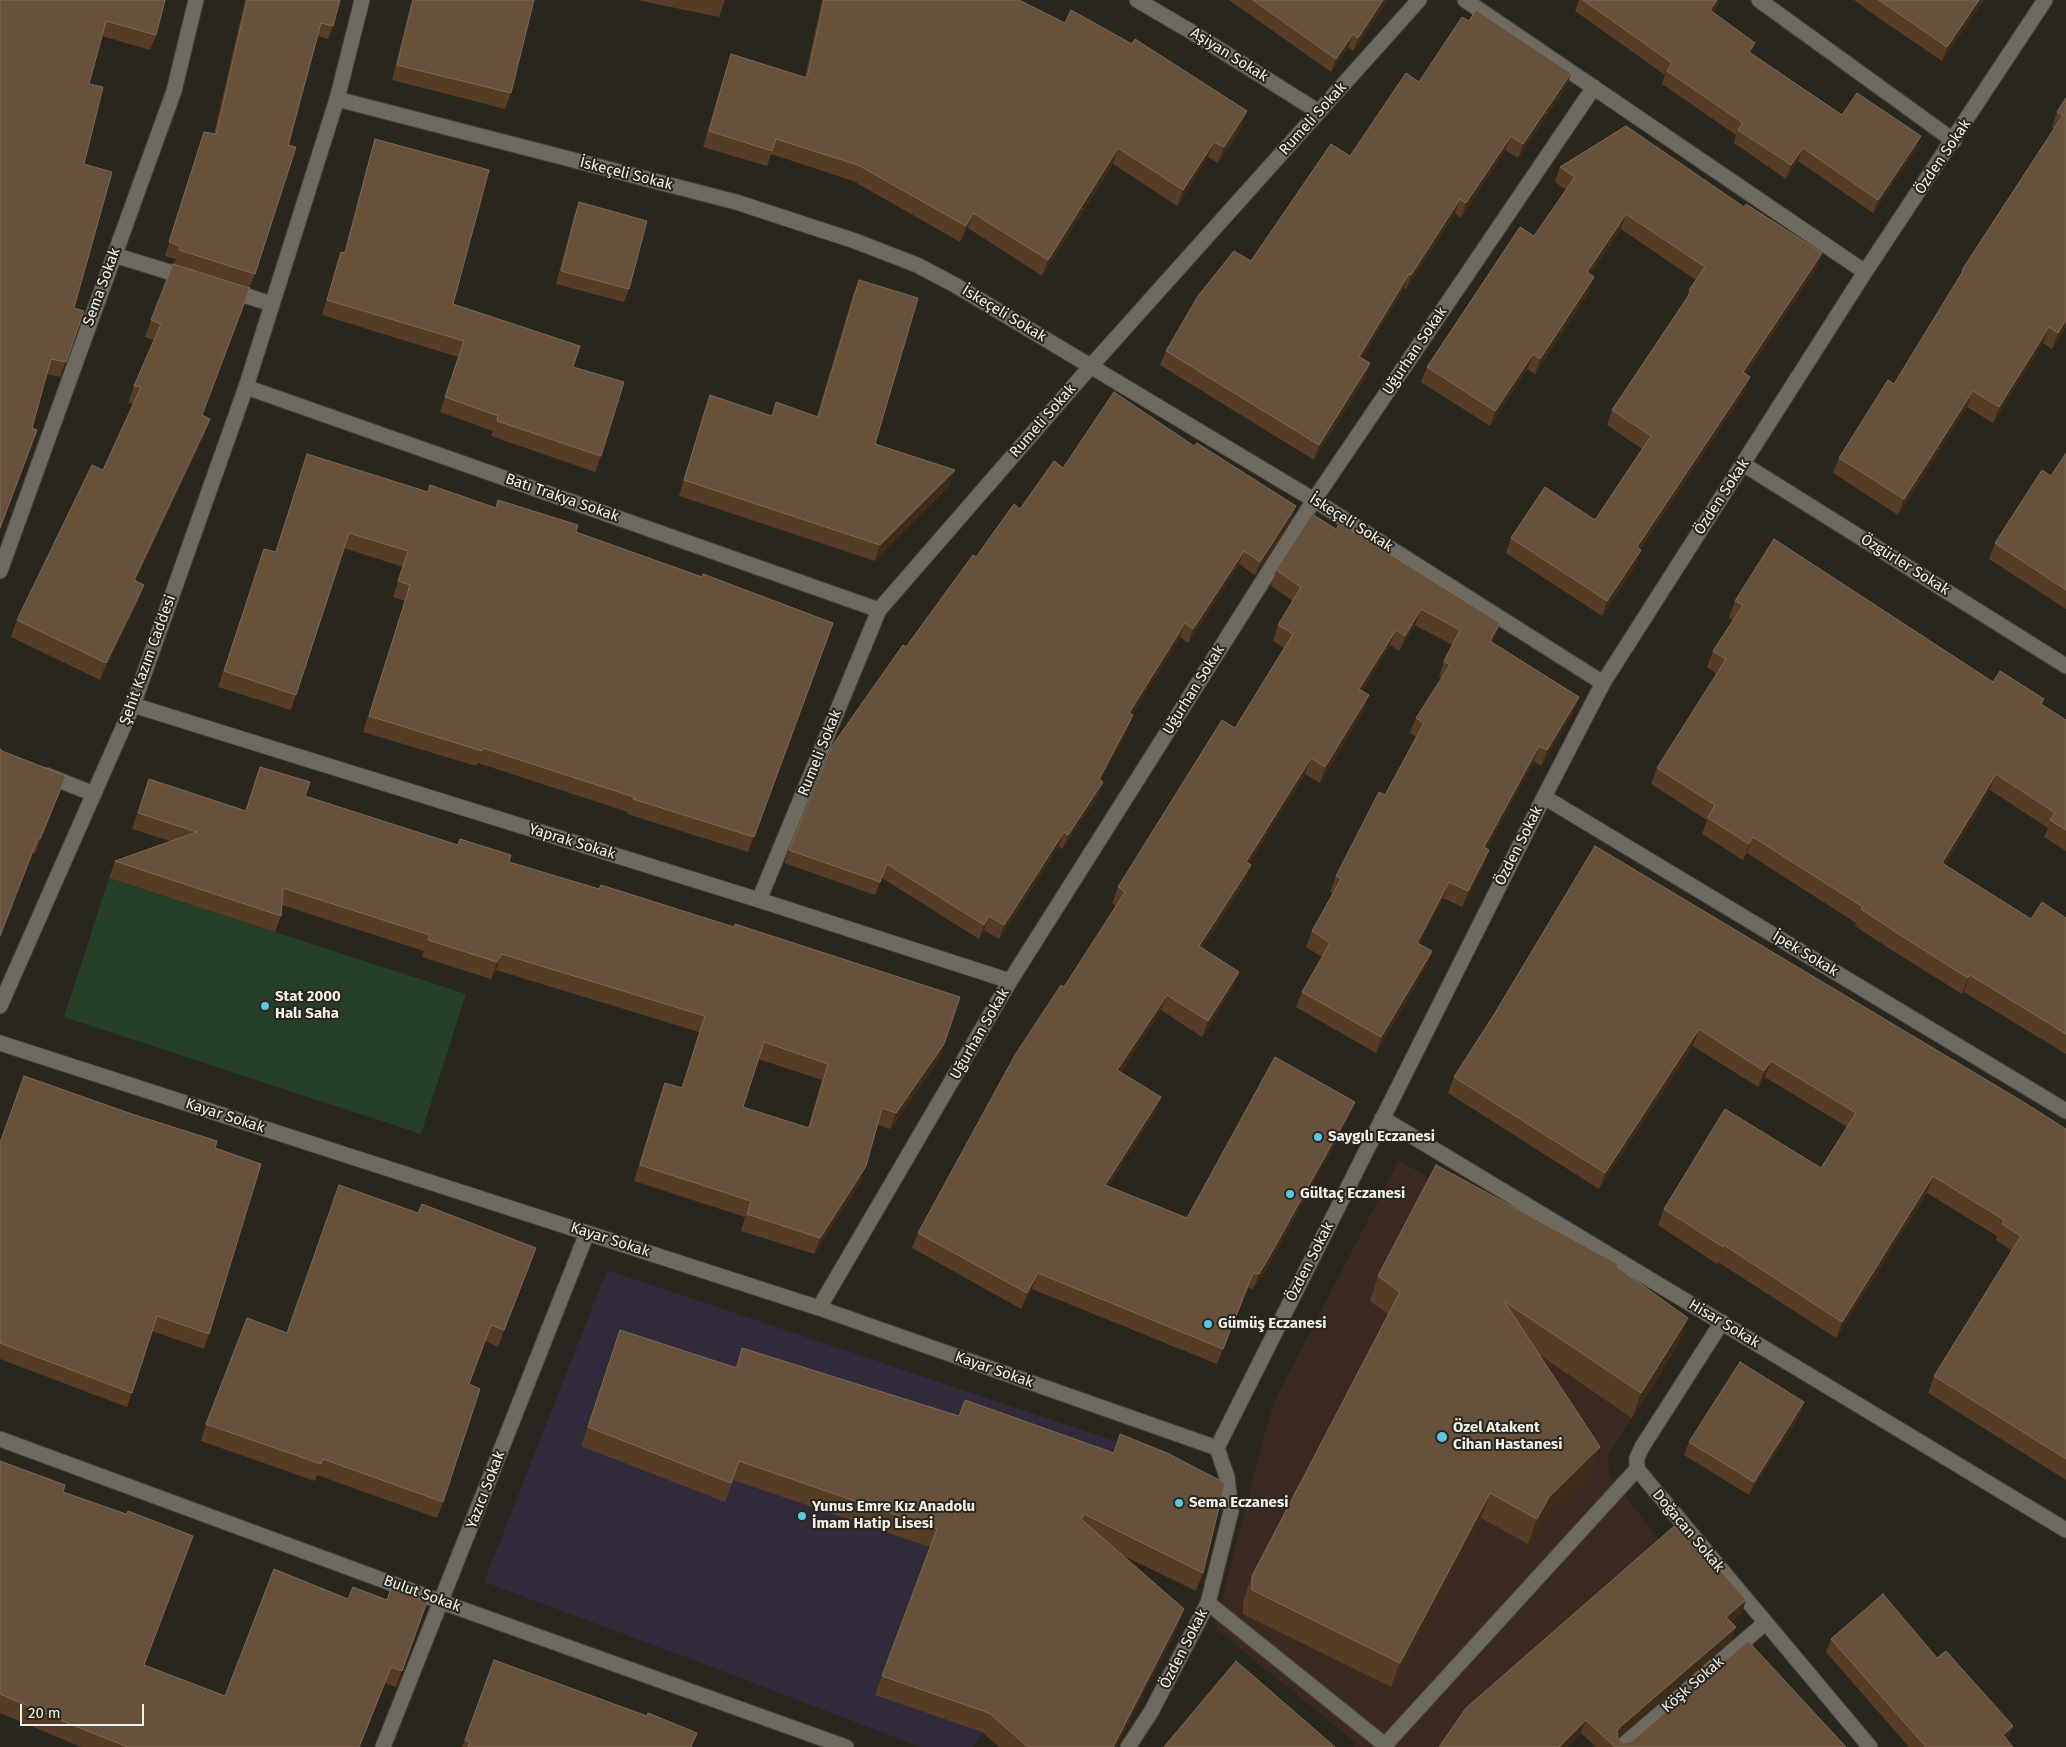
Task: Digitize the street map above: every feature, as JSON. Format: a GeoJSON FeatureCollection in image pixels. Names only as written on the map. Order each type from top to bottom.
{"type":"FeatureCollection","features":[{"type":"Feature","properties":{"kind":"street","name":"Sema Sokak"},"geometry":{"type":"LineString","coordinates":[[0,571],[174,91],[196,0]]}},
{"type":"Feature","properties":{"kind":"street","name":"Şehit Kazım Caddesi"},"geometry":{"type":"LineString","coordinates":[[0,1006],[133,705],[246,387],[337,99],[362,0]]}},
{"type":"Feature","properties":{"kind":"street","name":"Aşiyan Sokak"},"geometry":{"type":"LineString","coordinates":[[1137,0],[1319,112]]}},
{"type":"Feature","properties":{"kind":"street","name":"Rumeli Sokak"},"geometry":{"type":"LineString","coordinates":[[759,900],[879,610],[1091,366],[1419,0]]}},
{"type":"Feature","properties":{"kind":"street"},"geometry":{"type":"LineString","coordinates":[[1465,0],[1865,272]]}},
{"type":"Feature","properties":{"kind":"street"},"geometry":{"type":"LineString","coordinates":[[1759,0],[1954,141]]}},
{"type":"Feature","properties":{"kind":"street","name":"Özden Sokak"},"geometry":{"type":"LineString","coordinates":[[1128,1747],[1151,1712],[1208,1603],[1231,1511],[1227,1477],[1217,1448],[1603,683],[1865,272],[1954,141],[2045,0]]}},
{"type":"Feature","properties":{"kind":"street","name":"Uğurhan Sokak"},"geometry":{"type":"LineString","coordinates":[[819,1308],[1010,982],[1314,500],[1594,88]]}},
{"type":"Feature","properties":{"kind":"street","name":"İskeçeli Sokak"},"geometry":{"type":"LineString","coordinates":[[337,99],[736,202],[855,241],[917,265],[955,284],[1314,500],[1603,683]]}},
{"type":"Feature","properties":{"kind":"street"},"geometry":{"type":"LineString","coordinates":[[114,255],[272,304]]}},
{"type":"Feature","properties":{"kind":"street","name":"Batı Trakya Sokak"},"geometry":{"type":"LineString","coordinates":[[246,387],[879,610]]}},
{"type":"Feature","properties":{"kind":"street","name":"Özgürler Sokak"},"geometry":{"type":"LineString","coordinates":[[1743,464],[2066,666]]}},
{"type":"Feature","properties":{"kind":"street","name":"Yaprak Sokak"},"geometry":{"type":"LineString","coordinates":[[133,705],[759,900],[1010,982]]}},
{"type":"Feature","properties":{"kind":"street"},"geometry":{"type":"LineString","coordinates":[[34,770],[94,794]]}},
{"type":"Feature","properties":{"kind":"street","name":"İpek Sokak"},"geometry":{"type":"LineString","coordinates":[[1544,797],[2066,1111]]}},
{"type":"Feature","properties":{"kind":"street","name":"Kayar Sokak"},"geometry":{"type":"LineString","coordinates":[[0,1043],[819,1308],[1217,1448]]}},
{"type":"Feature","properties":{"kind":"street","name":"Hisar Sokak"},"geometry":{"type":"LineString","coordinates":[[1382,1118],[2066,1530]]}},
{"type":"Feature","properties":{"kind":"street","name":"Yazıcı Sokak"},"geometry":{"type":"LineString","coordinates":[[383,1747],[587,1233]]}},
{"type":"Feature","properties":{"kind":"street"},"geometry":{"type":"LineString","coordinates":[[1208,1603],[1385,1745],[1636,1469],[1637,1458],[1642,1447],[1722,1322]]}},
{"type":"Feature","properties":{"kind":"street","name":"Bulut Sokak"},"geometry":{"type":"LineString","coordinates":[[0,1439],[442,1602],[846,1747]]}},
{"type":"Feature","properties":{"kind":"street","name":"Doğacan Sokak"},"geometry":{"type":"LineString","coordinates":[[1636,1469],[1870,1747]]}},
{"type":"Feature","properties":{"kind":"street","name":"Köşk Sokak"},"geometry":{"type":"LineString","coordinates":[[1620,1747],[1765,1623]]}},
{"type":"Feature","properties":{"kind":"shaded area","name":"Özel Atakent Cihan Hastanesi"},"geometry":{"type":"Polygon","coordinates":[[[1399,1160],[1684,1333],[1608,1456],[1609,1474],[1663,1545],[1443,1747],[1353,1747],[1356,1743],[1215,1628],[1274,1402],[1399,1160]]]}},
{"type":"Feature","properties":{"kind":"shaded area","name":"Yunus Emre Kız Anadolu İmam Hatip Lisesi"},"geometry":{"type":"Polygon","coordinates":[[[607,1270],[1117,1442],[1065,1606],[973,1747],[920,1747],[484,1582],[607,1270]]]}},
{"type":"Feature","properties":{"kind":"green space","name":"Stat 2000 Halı Saha"},"geometry":{"type":"Polygon","coordinates":[[[109,878],[466,994],[421,1134],[64,1017],[109,878]]]}},
{"type":"Feature","properties":{"kind":"building"},"geometry":{"type":"Polygon","coordinates":[[[0,0],[165,0],[156,35],[106,21],[89,84],[103,87],[84,164],[112,172],[74,308],[84,311],[66,362],[51,359],[32,428],[37,430],[0,528],[0,0]]]}},
{"type":"Feature","properties":{"kind":"building"},"geometry":{"type":"Polygon","coordinates":[[[247,0],[340,0],[333,26],[321,23],[288,145],[296,147],[255,274],[179,250],[180,246],[169,242],[204,132],[216,134],[247,0]]]}},
{"type":"Feature","properties":{"kind":"building"},"geometry":{"type":"Polygon","coordinates":[[[413,0],[534,0],[511,93],[397,65],[413,0]]]}},
{"type":"Feature","properties":{"kind":"building"},"geometry":{"type":"Polygon","coordinates":[[[824,0],[1019,0],[1065,23],[1071,10],[1132,44],[1135,39],[1247,111],[1224,147],[1214,142],[1183,190],[1118,148],[1048,260],[973,213],[966,226],[858,165],[776,139],[772,151],[709,131],[731,54],[807,78],[824,0]]]}},
{"type":"Feature","properties":{"kind":"building"},"geometry":{"type":"Polygon","coordinates":[[[1253,0],[1383,0],[1358,38],[1353,34],[1336,59],[1253,0]]]}},
{"type":"Feature","properties":{"kind":"building"},"geometry":{"type":"Polygon","coordinates":[[[1583,0],[1717,0],[1710,10],[1755,43],[1749,52],[1842,115],[1857,93],[1921,136],[1878,200],[1803,148],[1791,165],[1738,130],[1743,123],[1667,71],[1672,63],[1583,0]]]}},
{"type":"Feature","properties":{"kind":"building"},"geometry":{"type":"Polygon","coordinates":[[[1879,0],[1979,0],[1947,47],[1879,0]]]}},
{"type":"Feature","properties":{"kind":"building"},"geometry":{"type":"Polygon","coordinates":[[[1476,10],[1571,73],[1523,144],[1511,136],[1466,203],[1460,199],[1411,275],[1409,274],[1359,357],[1370,363],[1319,445],[1166,351],[1198,296],[1234,251],[1251,261],[1331,144],[1350,156],[1406,73],[1419,82],[1462,17],[1469,21],[1476,10]]]}},
{"type":"Feature","properties":{"kind":"building"},"geometry":{"type":"Polygon","coordinates":[[[2066,98],[2066,320],[2058,333],[2049,327],[1999,407],[1973,391],[1904,499],[1839,458],[1888,380],[1894,384],[1962,270],[2063,115],[2057,112],[2066,98]]]}},
{"type":"Feature","properties":{"kind":"building"},"geometry":{"type":"Polygon","coordinates":[[[1626,126],[1744,207],[1746,204],[1822,253],[1743,372],[1750,377],[1637,547],[1641,550],[1607,601],[1511,538],[1545,487],[1595,520],[1651,436],[1612,410],[1691,292],[1689,290],[1705,267],[1626,214],[1587,272],[1594,277],[1540,359],[1533,354],[1495,411],[1427,367],[1520,227],[1534,236],[1575,177],[1560,167],[1626,126]]]}},
{"type":"Feature","properties":{"kind":"building"},"geometry":{"type":"Polygon","coordinates":[[[375,139],[489,170],[453,304],[580,346],[573,367],[624,382],[601,456],[497,421],[498,416],[445,397],[464,341],[327,300],[341,252],[345,253],[375,139]]]}},
{"type":"Feature","properties":{"kind":"building"},"geometry":{"type":"Polygon","coordinates":[[[579,202],[647,221],[629,289],[561,271],[579,202]]]}},
{"type":"Feature","properties":{"kind":"building"},"geometry":{"type":"Polygon","coordinates":[[[173,264],[250,288],[202,415],[210,419],[134,580],[144,585],[106,663],[17,620],[92,465],[103,470],[141,387],[134,386],[161,324],[151,320],[173,264]]]}},
{"type":"Feature","properties":{"kind":"building"},"geometry":{"type":"Polygon","coordinates":[[[859,280],[918,298],[875,444],[955,470],[880,545],[684,480],[710,395],[772,416],[776,402],[818,417],[859,280]]]}},
{"type":"Feature","properties":{"kind":"building"},"geometry":{"type":"Polygon","coordinates":[[[1114,392],[1194,446],[1197,443],[1296,506],[1260,562],[1244,551],[1193,629],[1185,623],[1129,713],[1133,715],[1099,779],[1103,782],[1068,835],[1064,832],[1004,925],[989,916],[984,925],[887,864],[880,882],[789,850],[832,746],[903,645],[906,647],[973,555],[976,557],[1014,504],[1020,509],[1054,461],[1063,468],[1114,392]]]}},
{"type":"Feature","properties":{"kind":"building"},"geometry":{"type":"Polygon","coordinates":[[[2066,453],[2066,590],[1995,543],[2042,470],[2051,476],[2066,453]]]}},
{"type":"Feature","properties":{"kind":"building"},"geometry":{"type":"Polygon","coordinates":[[[307,454],[428,492],[430,485],[496,508],[498,500],[578,525],[576,532],[702,577],[703,574],[833,623],[754,837],[633,799],[634,797],[483,748],[482,751],[369,716],[410,585],[398,581],[408,551],[349,533],[296,695],[224,671],[264,549],[276,552],[307,454]]]}},
{"type":"Feature","properties":{"kind":"building"},"geometry":{"type":"Polygon","coordinates":[[[1312,514],[1336,529],[1340,523],[1500,623],[1490,641],[1579,697],[1547,750],[1539,746],[1484,847],[1489,850],[1468,891],[1449,882],[1417,943],[1432,951],[1381,1037],[1302,992],[1330,943],[1312,931],[1341,879],[1336,876],[1379,792],[1385,795],[1424,723],[1416,718],[1450,665],[1444,661],[1460,630],[1421,609],[1405,636],[1396,630],[1359,689],[1369,695],[1325,767],[1311,758],[1246,862],[1251,865],[1199,946],[1239,972],[1208,1021],[1167,995],[1117,1070],[1161,1097],[1105,1185],[1187,1218],[1275,1057],[1355,1102],[1259,1274],[1253,1273],[1223,1349],[1038,1273],[1027,1293],[918,1233],[1015,1055],[1061,985],[1064,987],[1125,892],[1118,887],[1222,720],[1235,728],[1293,634],[1278,625],[1301,587],[1276,570],[1312,514]]]}},
{"type":"Feature","properties":{"kind":"building"},"geometry":{"type":"Polygon","coordinates":[[[1774,539],[1993,682],[2000,671],[2044,699],[2041,704],[2066,720],[2066,830],[2050,820],[2055,813],[1996,774],[1942,863],[2031,919],[2042,902],[2066,918],[2066,1034],[1970,975],[1968,978],[1861,909],[1863,907],[1753,837],[1749,844],[1708,818],[1715,805],[1657,768],[1726,659],[1713,651],[1743,605],[1735,601],[1774,539]]]}},
{"type":"Feature","properties":{"kind":"building"},"geometry":{"type":"Polygon","coordinates":[[[0,749],[66,776],[40,839],[38,838],[0,936],[0,749]]]}},
{"type":"Feature","properties":{"kind":"building"},"geometry":{"type":"Polygon","coordinates":[[[260,767],[310,782],[305,796],[458,845],[460,839],[511,855],[509,862],[599,889],[601,885],[734,927],[735,924],[960,997],[944,1044],[896,1113],[882,1108],[866,1166],[820,1238],[747,1214],[751,1201],[640,1165],[665,1083],[682,1088],[705,1016],[502,954],[497,962],[428,940],[430,935],[283,888],[281,916],[115,861],[197,832],[138,813],[149,779],[246,811],[260,767]],[[764,1042],[743,1107],[809,1128],[828,1064],[764,1042]]]}},
{"type":"Feature","properties":{"kind":"building"},"geometry":{"type":"Polygon","coordinates":[[[1595,846],[2066,1129],[2066,1459],[1934,1376],[2021,1236],[2002,1224],[2004,1220],[1933,1176],[1842,1322],[1724,1245],[1723,1247],[1664,1209],[1725,1109],[1821,1168],[1856,1113],[1771,1061],[1764,1071],[1699,1029],[1605,1173],[1454,1077],[1495,1013],[1595,846]]]}},
{"type":"Feature","properties":{"kind":"building"},"geometry":{"type":"Polygon","coordinates":[[[24,1076],[132,1114],[217,1141],[215,1148],[261,1164],[209,1334],[157,1316],[132,1393],[0,1343],[0,1143],[24,1076]]]}},
{"type":"Feature","properties":{"kind":"building"},"geometry":{"type":"Polygon","coordinates":[[[1436,1165],[1618,1264],[1617,1267],[1688,1318],[1641,1393],[1504,1301],[1600,1447],[1549,1497],[1537,1519],[1490,1493],[1400,1663],[1252,1590],[1252,1576],[1400,1292],[1378,1276],[1436,1165]]]}},
{"type":"Feature","properties":{"kind":"building"},"geometry":{"type":"Polygon","coordinates":[[[339,1185],[418,1213],[422,1204],[536,1248],[504,1330],[491,1325],[469,1384],[480,1389],[443,1502],[323,1459],[321,1464],[206,1424],[247,1318],[287,1333],[339,1185]]]}},
{"type":"Feature","properties":{"kind":"building"},"geometry":{"type":"Polygon","coordinates":[[[620,1330],[737,1368],[742,1348],[959,1416],[965,1400],[1114,1453],[1120,1434],[1167,1453],[1225,1483],[1203,1573],[1084,1514],[1081,1519],[1184,1609],[1113,1747],[1028,1747],[989,1713],[882,1676],[937,1529],[739,1461],[731,1483],[588,1427],[620,1330]]]}},
{"type":"Feature","properties":{"kind":"building"},"geometry":{"type":"Polygon","coordinates":[[[1740,1362],[1804,1402],[1754,1482],[1689,1442],[1740,1362]]]}},
{"type":"Feature","properties":{"kind":"building"},"geometry":{"type":"Polygon","coordinates":[[[0,1461],[65,1485],[63,1492],[126,1514],[128,1511],[193,1536],[144,1665],[225,1696],[274,1569],[348,1599],[353,1587],[387,1600],[391,1588],[427,1602],[402,1671],[391,1667],[359,1747],[128,1747],[0,1694],[0,1461]]]}},
{"type":"Feature","properties":{"kind":"building"},"geometry":{"type":"Polygon","coordinates":[[[1679,1522],[1746,1600],[1726,1617],[1736,1627],[1620,1727],[1617,1731],[1618,1739],[1623,1743],[1632,1741],[1748,1641],[1846,1747],[1615,1747],[1586,1720],[1559,1747],[1439,1747],[1466,1708],[1679,1522]]]}},
{"type":"Feature","properties":{"kind":"building"},"geometry":{"type":"Polygon","coordinates":[[[1883,1594],[1937,1658],[1946,1651],[2013,1726],[2003,1735],[2013,1747],[1926,1747],[1831,1639],[1883,1594]]]}},
{"type":"Feature","properties":{"kind":"building"},"geometry":{"type":"Polygon","coordinates":[[[494,1660],[647,1716],[648,1713],[697,1733],[691,1747],[468,1747],[470,1742],[465,1740],[494,1660]]]}},
{"type":"Feature","properties":{"kind":"building"},"geometry":{"type":"Polygon","coordinates":[[[1236,1661],[1335,1747],[1164,1747],[1236,1661]]]}},
{"type":"Feature","properties":{"kind":"place","name":"Stat 2000 Halı Saha"},"geometry":{"type":"Point","coordinates":[265,1006]}},
{"type":"Feature","properties":{"kind":"place","name":"Saygılı Eczanesi"},"geometry":{"type":"Point","coordinates":[1318,1137]}},
{"type":"Feature","properties":{"kind":"place","name":"Gültaç Eczanesi"},"geometry":{"type":"Point","coordinates":[1290,1194]}},
{"type":"Feature","properties":{"kind":"place","name":"Gümüş Eczanesi"},"geometry":{"type":"Point","coordinates":[1208,1324]}},
{"type":"Feature","properties":{"kind":"place","name":"Özel Atakent Cihan Hastanesi"},"geometry":{"type":"Point","coordinates":[1442,1437]}},
{"type":"Feature","properties":{"kind":"place","name":"Sema Eczanesi"},"geometry":{"type":"Point","coordinates":[1179,1503]}},
{"type":"Feature","properties":{"kind":"place","name":"Yunus Emre Kız Anadolu İmam Hatip Lisesi"},"geometry":{"type":"Point","coordinates":[802,1516]}}]}
